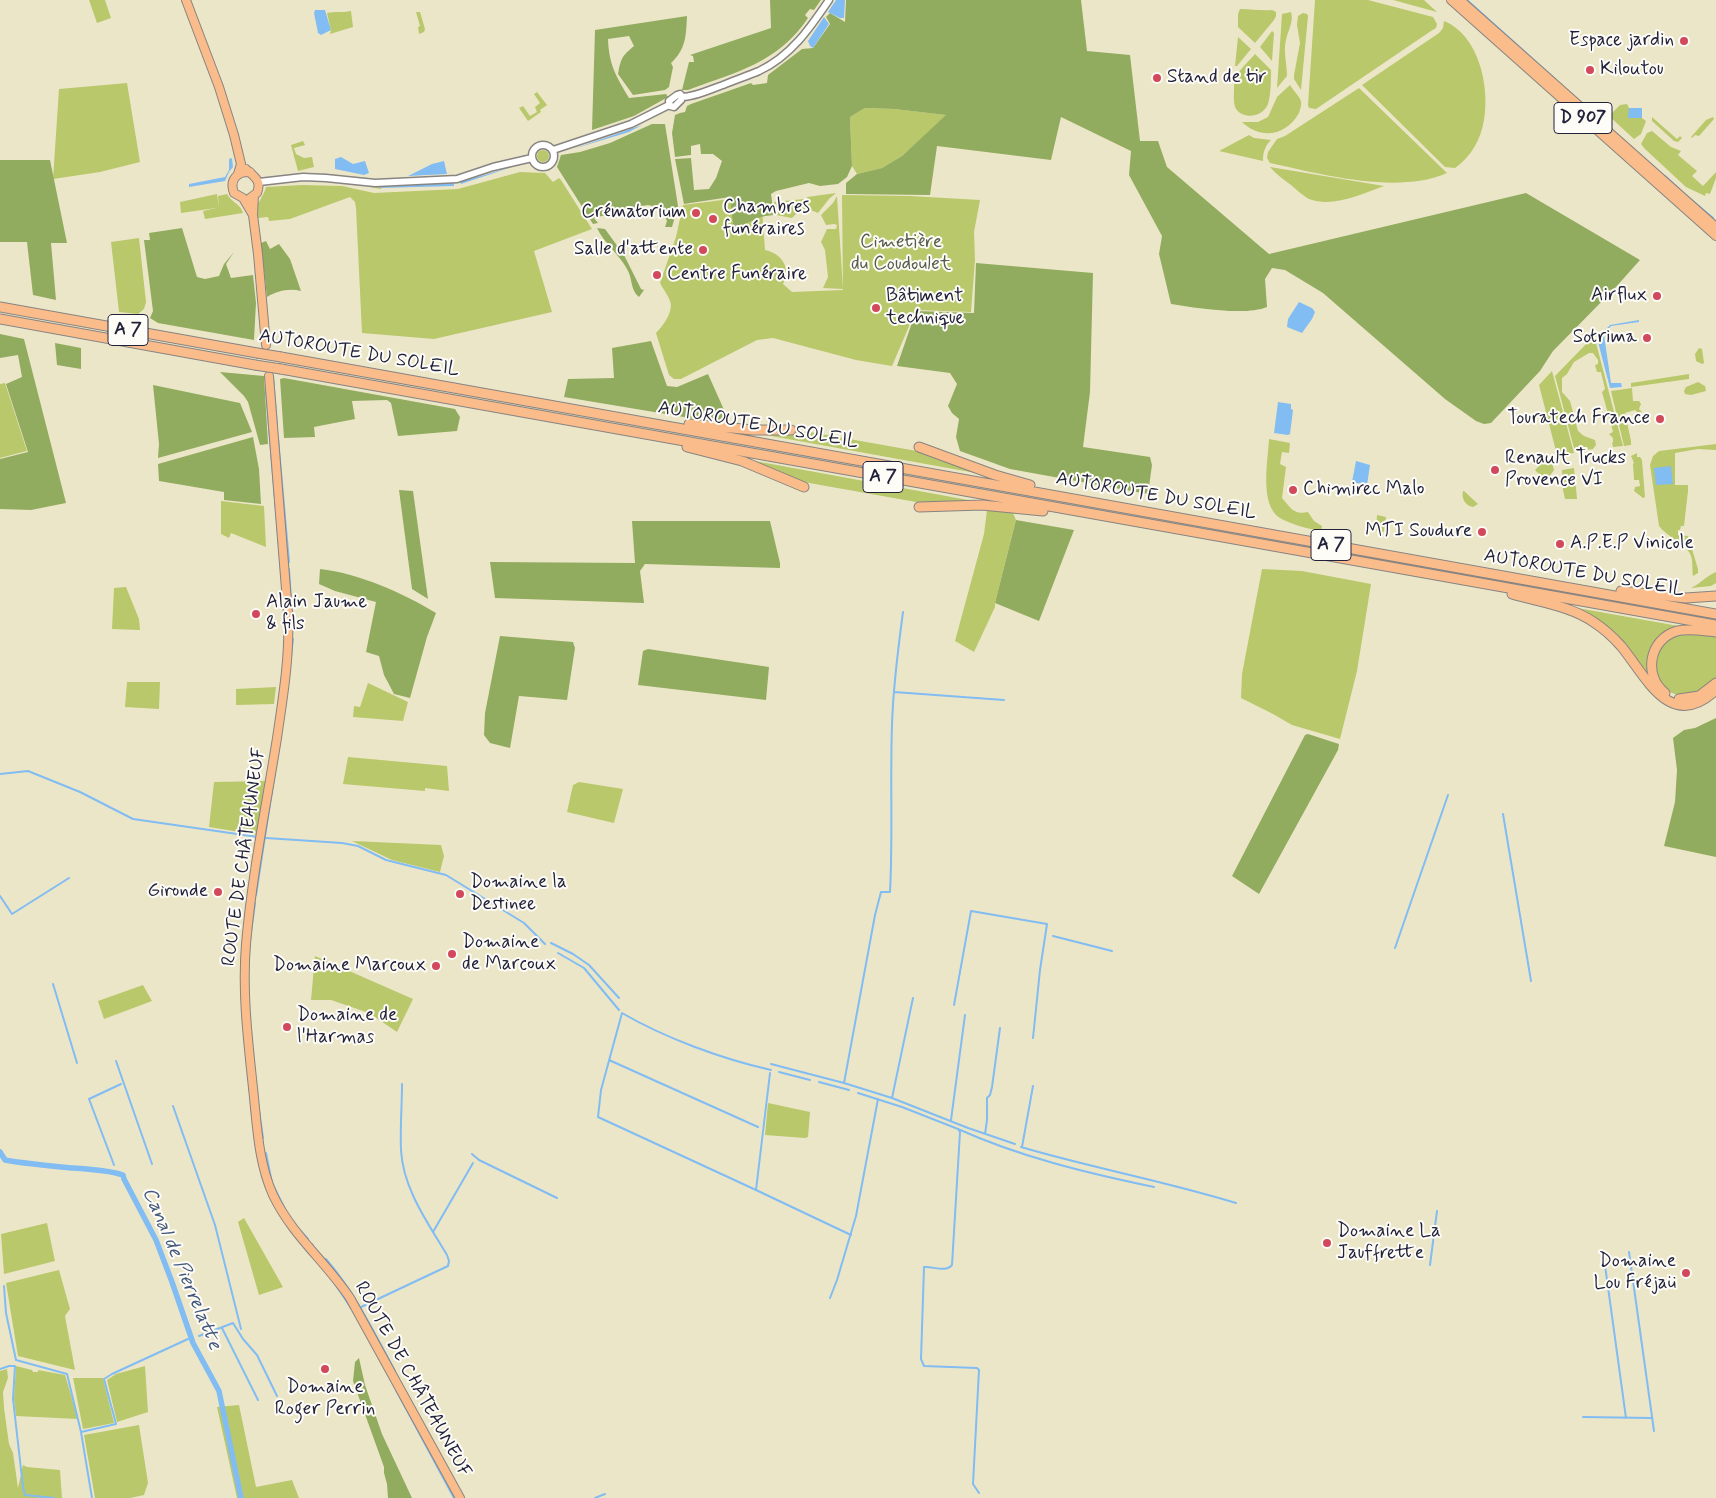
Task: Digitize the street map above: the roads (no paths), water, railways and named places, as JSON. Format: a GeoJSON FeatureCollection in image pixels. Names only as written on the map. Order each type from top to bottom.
{"type":"FeatureCollection","features":[{"type":"Feature","properties":{"kind":"highway","name":"AUTOROUTE DU SOLEIL"},"geometry":{"type":"LineString","coordinates":[[0,307],[1716,614]]}},
{"type":"Feature","properties":{"kind":"highway","name":"AUTOROUTE DU SOLEIL"},"geometry":{"type":"LineString","coordinates":[[0,319],[1716,625]]}},
{"type":"Feature","properties":{"kind":"highway"},"geometry":{"type":"LineString","coordinates":[[563,407],[586,406],[697,425],[753,430],[791,430]]}},
{"type":"Feature","properties":{"kind":"highway"},"geometry":{"type":"LineString","coordinates":[[649,434],[670,442],[742,461],[804,487]]}},
{"type":"Feature","properties":{"kind":"highway"},"geometry":{"type":"LineString","coordinates":[[919,447],[994,475],[1078,499]]}},
{"type":"Feature","properties":{"kind":"highway"},"geometry":{"type":"LineString","coordinates":[[919,507],[982,505],[1075,511]]}},
{"type":"Feature","properties":{"kind":"highway"},"geometry":{"type":"LineString","coordinates":[[1486,584],[1503,591],[1570,610],[1592,621],[1620,645],[1652,689],[1659,696],[1671,702],[1682,705],[1694,704],[1705,699],[1716,690]]}},
{"type":"Feature","properties":{"kind":"highway"},"geometry":{"type":"LineString","coordinates":[[1584,590],[1607,590],[1679,598],[1716,596]]}},
{"type":"Feature","properties":{"kind":"highway"},"geometry":{"type":"LineString","coordinates":[[1716,632],[1686,630],[1671,634],[1657,646],[1651,664],[1653,676],[1658,687],[1667,695],[1677,699],[1682,700],[1699,696],[1716,684]]}},
{"type":"Feature","properties":{"kind":"main road"},"geometry":{"type":"LineString","coordinates":[[186,0],[219,87],[241,164],[256,176],[259,182],[258,190],[254,196],[253,215],[266,345]]}},
{"type":"Feature","properties":{"kind":"main road","name":"D 907"},"geometry":{"type":"LineString","coordinates":[[1451,0],[1716,236]]}},
{"type":"Feature","properties":{"kind":"main road","name":"D 907"},"geometry":{"type":"LineString","coordinates":[[1460,0],[1584,112],[1716,227]]}},
{"type":"Feature","properties":{"kind":"main road"},"geometry":{"type":"LineString","coordinates":[[241,164],[238,174],[233,180],[232,188],[234,193],[243,198],[254,196]]}},
{"type":"Feature","properties":{"kind":"main road"},"geometry":{"type":"LineString","coordinates":[[238,174],[250,172]]}},
{"type":"Feature","properties":{"kind":"main road"},"geometry":{"type":"LineString","coordinates":[[243,198],[253,215]]}},
{"type":"Feature","properties":{"kind":"main road","name":"ROUTE DE CHÂTEAUNEUF"},"geometry":{"type":"LineString","coordinates":[[269,376],[289,639],[285,684],[246,944],[246,1021],[260,1146],[267,1178],[282,1212],[350,1298],[460,1498]]}},
{"type":"Feature","properties":{"kind":"street"},"geometry":{"type":"LineString","coordinates":[[553,150],[631,124],[669,105],[674,107],[682,97],[692,96],[759,71],[791,49],[806,33],[829,0]]}},
{"type":"Feature","properties":{"kind":"street"},"geometry":{"type":"LineString","coordinates":[[540,145],[548,145],[553,150],[554,160],[546,167],[537,166],[532,158],[534,148],[540,145]]}},
{"type":"Feature","properties":{"kind":"street"},"geometry":{"type":"LineString","coordinates":[[259,182],[303,177],[375,183],[457,179],[493,167],[532,158]]}},
{"type":"Feature","properties":{"kind":"water"},"geometry":{"type":"Polygon","coordinates":[[[836,0],[845,0],[844,18],[828,12],[836,0]]]}},
{"type":"Feature","properties":{"kind":"water"},"geometry":{"type":"Polygon","coordinates":[[[315,10],[325,10],[331,30],[321,35],[318,33],[315,10]]]}},
{"type":"Feature","properties":{"kind":"water"},"geometry":{"type":"Polygon","coordinates":[[[824,17],[829,24],[813,48],[808,41],[824,17]]]}},
{"type":"Feature","properties":{"kind":"water"},"geometry":{"type":"Polygon","coordinates":[[[1629,108],[1642,108],[1642,118],[1628,118],[1629,108]]]}},
{"type":"Feature","properties":{"kind":"water"},"geometry":{"type":"Polygon","coordinates":[[[642,125],[629,132],[573,149],[642,125]]]}},
{"type":"Feature","properties":{"kind":"water"},"geometry":{"type":"Polygon","coordinates":[[[341,157],[353,164],[365,161],[369,173],[364,175],[335,169],[335,159],[341,157]]]}},
{"type":"Feature","properties":{"kind":"water"},"geometry":{"type":"Polygon","coordinates":[[[232,158],[233,167],[225,181],[189,187],[189,184],[225,177],[229,170],[229,159],[232,158]]]}},
{"type":"Feature","properties":{"kind":"water"},"geometry":{"type":"Polygon","coordinates":[[[444,161],[447,174],[408,176],[432,164],[444,161]]]}},
{"type":"Feature","properties":{"kind":"water"},"geometry":{"type":"Polygon","coordinates":[[[515,166],[461,184],[460,182],[515,166]]]}},
{"type":"Feature","properties":{"kind":"water"},"geometry":{"type":"Polygon","coordinates":[[[454,183],[454,186],[380,188],[381,187],[454,183]]]}},
{"type":"Feature","properties":{"kind":"water"},"geometry":{"type":"Polygon","coordinates":[[[1299,302],[1312,308],[1315,312],[1302,333],[1287,327],[1288,319],[1299,302]]]}},
{"type":"Feature","properties":{"kind":"water"},"geometry":{"type":"Polygon","coordinates":[[[1639,320],[1639,322],[1611,326],[1604,335],[1611,383],[1621,383],[1622,387],[1610,388],[1597,338],[1610,325],[1639,320]]]}},
{"type":"Feature","properties":{"kind":"water"},"geometry":{"type":"Polygon","coordinates":[[[1278,402],[1291,404],[1291,409],[1293,410],[1290,434],[1288,435],[1274,433],[1278,402]]]}},
{"type":"Feature","properties":{"kind":"water"},"geometry":{"type":"Polygon","coordinates":[[[1356,461],[1370,465],[1367,485],[1352,482],[1356,461]]]}},
{"type":"Feature","properties":{"kind":"water"},"geometry":{"type":"Polygon","coordinates":[[[1671,466],[1673,484],[1656,485],[1654,468],[1671,466]]]}},
{"type":"Feature","properties":{"kind":"waterway"},"geometry":{"type":"LineString","coordinates":[[1467,0],[1556,80]]}},
{"type":"Feature","properties":{"kind":"waterway"},"geometry":{"type":"LineString","coordinates":[[1584,105],[1659,172]]}},
{"type":"Feature","properties":{"kind":"waterway"},"geometry":{"type":"LineString","coordinates":[[1665,176],[1680,190]]}},
{"type":"Feature","properties":{"kind":"waterway"},"geometry":{"type":"LineString","coordinates":[[1683,193],[1713,218]]}},
{"type":"Feature","properties":{"kind":"waterway"},"geometry":{"type":"LineString","coordinates":[[273,377],[277,425]]}},
{"type":"Feature","properties":{"kind":"waterway"},"geometry":{"type":"LineString","coordinates":[[266,392],[281,571]]}},
{"type":"Feature","properties":{"kind":"waterway"},"geometry":{"type":"LineString","coordinates":[[278,438],[289,562]]}},
{"type":"Feature","properties":{"kind":"waterway"},"geometry":{"type":"LineString","coordinates":[[289,569],[293,631]]}},
{"type":"Feature","properties":{"kind":"waterway"},"geometry":{"type":"LineString","coordinates":[[844,1083],[875,915],[881,892],[890,892],[893,711],[903,612]]}},
{"type":"Feature","properties":{"kind":"waterway"},"geometry":{"type":"LineString","coordinates":[[290,666],[293,639]]}},
{"type":"Feature","properties":{"kind":"waterway"},"geometry":{"type":"LineString","coordinates":[[894,692],[1004,700]]}},
{"type":"Feature","properties":{"kind":"waterway"},"geometry":{"type":"LineString","coordinates":[[0,774],[28,771],[80,792],[133,819],[258,837]]}},
{"type":"Feature","properties":{"kind":"waterway"},"geometry":{"type":"LineString","coordinates":[[256,895],[275,771]]}},
{"type":"Feature","properties":{"kind":"waterway"},"geometry":{"type":"LineString","coordinates":[[1395,948],[1448,795]]}},
{"type":"Feature","properties":{"kind":"waterway"},"geometry":{"type":"LineString","coordinates":[[1503,814],[1531,981]]}},
{"type":"Feature","properties":{"kind":"waterway"},"geometry":{"type":"LineString","coordinates":[[266,838],[342,843],[358,846],[386,860],[446,875],[524,923],[545,944]]}},
{"type":"Feature","properties":{"kind":"waterway"},"geometry":{"type":"LineString","coordinates":[[0,896],[12,914],[69,878]]}},
{"type":"Feature","properties":{"kind":"waterway"},"geometry":{"type":"LineString","coordinates":[[249,947],[255,903]]}},
{"type":"Feature","properties":{"kind":"waterway"},"geometry":{"type":"LineString","coordinates":[[954,1005],[971,911],[1047,924],[1033,1038]]}},
{"type":"Feature","properties":{"kind":"waterway"},"geometry":{"type":"LineString","coordinates":[[1053,936],[1112,951]]}},
{"type":"Feature","properties":{"kind":"waterway"},"geometry":{"type":"LineString","coordinates":[[551,943],[573,954],[589,965],[619,998]]}},
{"type":"Feature","properties":{"kind":"waterway"},"geometry":{"type":"LineString","coordinates":[[558,953],[584,968],[619,1010]]}},
{"type":"Feature","properties":{"kind":"waterway"},"geometry":{"type":"LineString","coordinates":[[53,984],[77,1063]]}},
{"type":"Feature","properties":{"kind":"waterway"},"geometry":{"type":"LineString","coordinates":[[892,1098],[913,998]]}},
{"type":"Feature","properties":{"kind":"waterway"},"geometry":{"type":"LineString","coordinates":[[242,1008],[252,1115]]}},
{"type":"Feature","properties":{"kind":"waterway"},"geometry":{"type":"LineString","coordinates":[[770,1073],[756,1190],[598,1117],[601,1090],[622,1013],[694,1047],[771,1070]]}},
{"type":"Feature","properties":{"kind":"waterway"},"geometry":{"type":"LineString","coordinates":[[951,1120],[965,1015]]}},
{"type":"Feature","properties":{"kind":"waterway"},"geometry":{"type":"LineString","coordinates":[[985,1134],[987,1098],[992,1087],[1000,1028]]}},
{"type":"Feature","properties":{"kind":"waterway"},"geometry":{"type":"LineString","coordinates":[[609,1060],[758,1127]]}},
{"type":"Feature","properties":{"kind":"waterway"},"geometry":{"type":"LineString","coordinates":[[116,1061],[152,1164]]}},
{"type":"Feature","properties":{"kind":"waterway"},"geometry":{"type":"LineString","coordinates":[[771,1064],[892,1098],[1015,1144]]}},
{"type":"Feature","properties":{"kind":"waterway"},"geometry":{"type":"LineString","coordinates":[[779,1072],[810,1080]]}},
{"type":"Feature","properties":{"kind":"waterway"},"geometry":{"type":"LineString","coordinates":[[819,1082],[849,1090]]}},
{"type":"Feature","properties":{"kind":"waterway"},"geometry":{"type":"LineString","coordinates":[[114,1165],[89,1099],[121,1084]]}},
{"type":"Feature","properties":{"kind":"waterway"},"geometry":{"type":"LineString","coordinates":[[361,1307],[448,1266],[449,1261],[411,1192],[406,1178],[401,1150],[402,1084]]}},
{"type":"Feature","properties":{"kind":"waterway"},"geometry":{"type":"LineString","coordinates":[[1022,1147],[1033,1086]]}},
{"type":"Feature","properties":{"kind":"waterway"},"geometry":{"type":"LineString","coordinates":[[858,1093],[902,1107],[958,1129],[960,1132],[952,1265],[946,1269],[924,1267],[921,1359],[924,1366],[977,1368],[979,1370],[973,1484],[979,1493]]}},
{"type":"Feature","properties":{"kind":"waterway"},"geometry":{"type":"LineString","coordinates":[[830,1298],[856,1216],[878,1099]]}},
{"type":"Feature","properties":{"kind":"waterway"},"geometry":{"type":"LineString","coordinates":[[258,1104],[263,1138]]}},
{"type":"Feature","properties":{"kind":"waterway"},"geometry":{"type":"LineString","coordinates":[[173,1106],[215,1225],[241,1329]]}},
{"type":"Feature","properties":{"kind":"waterway"},"geometry":{"type":"LineString","coordinates":[[958,1129],[1030,1156],[1154,1187]]}},
{"type":"Feature","properties":{"kind":"waterway"},"geometry":{"type":"LineString","coordinates":[[1021,1147],[1236,1203]]}},
{"type":"Feature","properties":{"kind":"waterway","name":"Canal de Pierrelatte"},"geometry":{"type":"LineString","coordinates":[[0,1152],[5,1160],[98,1170],[123,1175],[156,1240],[193,1343],[219,1391],[241,1498]]}},
{"type":"Feature","properties":{"kind":"waterway"},"geometry":{"type":"LineString","coordinates":[[266,1153],[272,1183],[286,1211]]}},
{"type":"Feature","properties":{"kind":"waterway"},"geometry":{"type":"LineString","coordinates":[[472,1154],[479,1160],[557,1198]]}},
{"type":"Feature","properties":{"kind":"waterway"},"geometry":{"type":"LineString","coordinates":[[433,1232],[473,1163]]}},
{"type":"Feature","properties":{"kind":"waterway"},"geometry":{"type":"LineString","coordinates":[[756,1190],[851,1235]]}},
{"type":"Feature","properties":{"kind":"waterway"},"geometry":{"type":"LineString","coordinates":[[1430,1265],[1437,1211]]}},
{"type":"Feature","properties":{"kind":"waterway"},"geometry":{"type":"LineString","coordinates":[[298,1228],[308,1239]]}},
{"type":"Feature","properties":{"kind":"waterway"},"geometry":{"type":"LineString","coordinates":[[312,1244],[316,1250]]}},
{"type":"Feature","properties":{"kind":"waterway"},"geometry":{"type":"LineString","coordinates":[[1629,1252],[1654,1431]]}},
{"type":"Feature","properties":{"kind":"waterway"},"geometry":{"type":"LineString","coordinates":[[1604,1258],[1626,1418]]}},
{"type":"Feature","properties":{"kind":"waterway"},"geometry":{"type":"LineString","coordinates":[[326,1259],[355,1299],[395,1371]]}},
{"type":"Feature","properties":{"kind":"waterway"},"geometry":{"type":"LineString","coordinates":[[333,1281],[351,1308]]}},
{"type":"Feature","properties":{"kind":"waterway"},"geometry":{"type":"LineString","coordinates":[[4,1286],[6,1313],[16,1360],[67,1374],[81,1432],[116,1424],[104,1379],[188,1339]]}},
{"type":"Feature","properties":{"kind":"waterway"},"geometry":{"type":"LineString","coordinates":[[199,1336],[233,1323],[243,1339],[257,1355],[277,1396]]}},
{"type":"Feature","properties":{"kind":"waterway"},"geometry":{"type":"LineString","coordinates":[[222,1328],[258,1400]]}},
{"type":"Feature","properties":{"kind":"waterway"},"geometry":{"type":"LineString","coordinates":[[0,1369],[15,1366],[13,1399],[25,1495],[54,1498]]}},
{"type":"Feature","properties":{"kind":"waterway"},"geometry":{"type":"LineString","coordinates":[[396,1390],[454,1498]]}},
{"type":"Feature","properties":{"kind":"waterway"},"geometry":{"type":"LineString","coordinates":[[1583,1417],[1652,1418]]}},
{"type":"Feature","properties":{"kind":"waterway"},"geometry":{"type":"LineString","coordinates":[[81,1432],[92,1498]]}},
{"type":"Feature","properties":{"kind":"waterway"},"geometry":{"type":"LineString","coordinates":[[595,1498],[605,1494]]}},
{"type":"Feature","properties":{"kind":"place","name":"Espace jardin"},"geometry":{"type":"Point","coordinates":[1684,41]}},
{"type":"Feature","properties":{"kind":"place","name":"Kiloutou"},"geometry":{"type":"Point","coordinates":[1590,70]}},
{"type":"Feature","properties":{"kind":"place","name":"Stand de tir"},"geometry":{"type":"Point","coordinates":[1157,78]}},
{"type":"Feature","properties":{"kind":"place","name":"Crématorium"},"geometry":{"type":"Point","coordinates":[696,213]}},
{"type":"Feature","properties":{"kind":"place","name":"Chambres funéraires"},"geometry":{"type":"Point","coordinates":[713,219]}},
{"type":"Feature","properties":{"kind":"place","name":"Salle d'attente"},"geometry":{"type":"Point","coordinates":[703,250]}},
{"type":"Feature","properties":{"kind":"place","name":"Centre Funéraire"},"geometry":{"type":"Point","coordinates":[657,275]}},
{"type":"Feature","properties":{"kind":"place","name":"Airflux"},"geometry":{"type":"Point","coordinates":[1657,296]}},
{"type":"Feature","properties":{"kind":"place","name":"Bâtiment technique"},"geometry":{"type":"Point","coordinates":[876,308]}},
{"type":"Feature","properties":{"kind":"place","name":"Sotrima"},"geometry":{"type":"Point","coordinates":[1647,338]}},
{"type":"Feature","properties":{"kind":"place","name":"Touratech France"},"geometry":{"type":"Point","coordinates":[1660,419]}},
{"type":"Feature","properties":{"kind":"place","name":"Renault Trucks Provence VI"},"geometry":{"type":"Point","coordinates":[1495,470]}},
{"type":"Feature","properties":{"kind":"place","name":"Chimirec Malo"},"geometry":{"type":"Point","coordinates":[1293,490]}},
{"type":"Feature","properties":{"kind":"place","name":"MTI Soudure"},"geometry":{"type":"Point","coordinates":[1482,532]}},
{"type":"Feature","properties":{"kind":"place","name":"A.P.E.P Vinicole"},"geometry":{"type":"Point","coordinates":[1560,544]}},
{"type":"Feature","properties":{"kind":"place","name":"Alain Jaume & fils"},"geometry":{"type":"Point","coordinates":[256,614]}},
{"type":"Feature","properties":{"kind":"place","name":"Gironde"},"geometry":{"type":"Point","coordinates":[218,892]}},
{"type":"Feature","properties":{"kind":"place","name":"Domaine la Destinee"},"geometry":{"type":"Point","coordinates":[460,894]}},
{"type":"Feature","properties":{"kind":"place","name":"Domaine de Marcoux"},"geometry":{"type":"Point","coordinates":[452,954]}},
{"type":"Feature","properties":{"kind":"place","name":"Domaine Marcoux"},"geometry":{"type":"Point","coordinates":[436,966]}},
{"type":"Feature","properties":{"kind":"place","name":"Domaine de l'Harmas"},"geometry":{"type":"Point","coordinates":[287,1027]}},
{"type":"Feature","properties":{"kind":"place","name":"Domaine La Jauffrette"},"geometry":{"type":"Point","coordinates":[1327,1243]}},
{"type":"Feature","properties":{"kind":"place","name":"Domaine Lou Fréjaü"},"geometry":{"type":"Point","coordinates":[1686,1273]}},
{"type":"Feature","properties":{"kind":"place","name":"Domaine Roger Perrin"},"geometry":{"type":"Point","coordinates":[325,1369]}},
{"type":"Feature","properties":{"kind":"park label","name":"Cimetière du Coudoulet"},"geometry":{"type":"Point","coordinates":[901,254]}}]}
